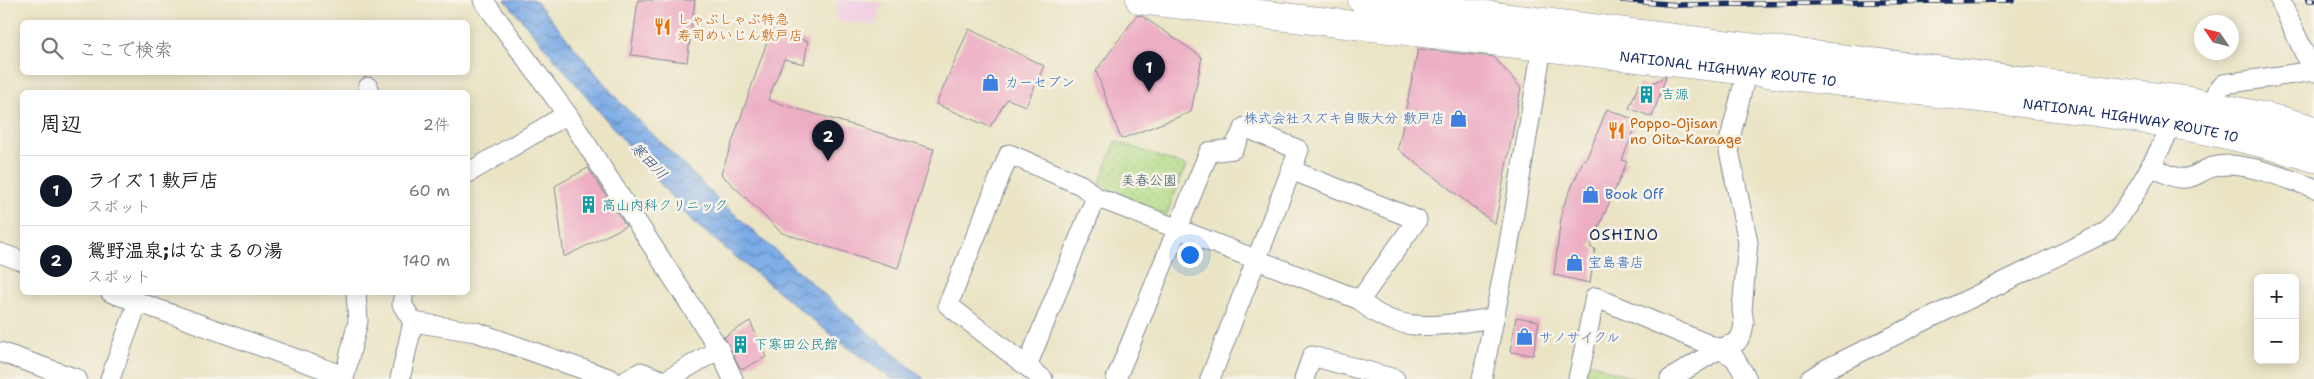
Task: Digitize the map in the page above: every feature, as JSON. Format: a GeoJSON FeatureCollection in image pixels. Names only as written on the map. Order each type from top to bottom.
{"type":"FeatureCollection","features":[{"type":"Feature","properties":{"kind":"highway","name":"NATIONAL HIGHWAY ROUTE 10"},"geometry":{"type":"LineString","coordinates":[[1140,0],[1545,35],[2213,104],[2314,130]]}},
{"type":"Feature","properties":{"kind":"highway","name":"NATIONAL HIGHWAY ROUTE 10"},"geometry":{"type":"LineString","coordinates":[[1362,0],[1747,71],[2173,123],[2248,139],[2314,158]]}},
{"type":"Feature","properties":{"kind":"street"},"geometry":{"type":"LineString","coordinates":[[482,0],[567,114],[719,349],[733,379]]}},
{"type":"Feature","properties":{"kind":"street"},"geometry":{"type":"LineString","coordinates":[[2213,104],[2218,90],[2224,84],[2313,72],[2280,0]]}},
{"type":"Feature","properties":{"kind":"street"},"geometry":{"type":"LineString","coordinates":[[1482,379],[1545,35]]}},
{"type":"Feature","properties":{"kind":"street"},"geometry":{"type":"LineString","coordinates":[[1670,379],[1719,349],[1737,342],[1742,334],[1744,323],[1742,310],[1748,242],[1728,146],[1747,71]]}},
{"type":"Feature","properties":{"kind":"street"},"geometry":{"type":"LineString","coordinates":[[470,172],[567,114]]}},
{"type":"Feature","properties":{"kind":"street"},"geometry":{"type":"LineString","coordinates":[[1810,379],[1826,369],[2108,231],[2122,214],[2173,123]]}},
{"type":"Feature","properties":{"kind":"street"},"geometry":{"type":"LineString","coordinates":[[1116,379],[1209,152],[1233,149],[1245,127],[1300,150],[1210,379]]}},
{"type":"Feature","properties":{"kind":"street"},"geometry":{"type":"LineString","coordinates":[[1043,379],[948,305],[1009,154],[1081,185],[1096,198],[1360,300],[1381,318],[1404,325],[1432,325],[1494,318]]}},
{"type":"Feature","properties":{"kind":"street"},"geometry":{"type":"LineString","coordinates":[[2151,165],[2168,176],[2177,179],[2195,176],[2216,167],[2234,165],[2314,188]]}},
{"type":"Feature","properties":{"kind":"street"},"geometry":{"type":"LineString","coordinates":[[1291,170],[1417,220],[1360,300]]}},
{"type":"Feature","properties":{"kind":"street"},"geometry":{"type":"LineString","coordinates":[[1026,366],[1096,198]]}},
{"type":"Feature","properties":{"kind":"street"},"geometry":{"type":"LineString","coordinates":[[0,253],[20,260]]}},
{"type":"Feature","properties":{"kind":"street"},"geometry":{"type":"LineString","coordinates":[[118,295],[344,378],[358,322],[356,295]]}},
{"type":"Feature","properties":{"kind":"street"},"geometry":{"type":"LineString","coordinates":[[400,379],[413,322],[402,304],[404,295]]}},
{"type":"Feature","properties":{"kind":"street"},"geometry":{"type":"LineString","coordinates":[[1578,379],[1595,297],[1734,357],[1747,379]]}},
{"type":"Feature","properties":{"kind":"street"},"geometry":{"type":"LineString","coordinates":[[110,379],[138,302]]}},
{"type":"Feature","properties":{"kind":"street"},"geometry":{"type":"LineString","coordinates":[[413,322],[476,332],[611,379]]}},
{"type":"Feature","properties":{"kind":"street"},"geometry":{"type":"LineString","coordinates":[[668,379],[719,349]]}},
{"type":"Feature","properties":{"kind":"street"},"geometry":{"type":"LineString","coordinates":[[0,352],[77,379]]}},
{"type":"Feature","properties":{"kind":"street"},"geometry":{"type":"LineString","coordinates":[[1304,379],[1312,356],[1395,379]]}},
{"type":"Feature","properties":{"kind":"street"},"geometry":{"type":"LineString","coordinates":[[628,379],[641,372],[659,379]]}},
{"type":"Feature","properties":{"kind":"shaded area"},"geometry":{"type":"Polygon","coordinates":[[[837,0],[860,0],[882,3],[875,25],[835,21],[837,0]]]}},
{"type":"Feature","properties":{"kind":"green space","name":"美春公園"},"geometry":{"type":"Polygon","coordinates":[[[1116,141],[1186,166],[1166,216],[1099,184],[1116,141]]]}},
{"type":"Feature","properties":{"kind":"green space"},"geometry":{"type":"Polygon","coordinates":[[[1588,362],[1634,379],[1584,379],[1588,362]]]}},
{"type":"Feature","properties":{"kind":"water","name":"寒田川"},"geometry":{"type":"Polygon","coordinates":[[[505,0],[535,0],[618,100],[720,201],[845,313],[924,379],[892,379],[836,339],[691,220],[505,0]]]}},
{"type":"Feature","properties":{"kind":"building","name":"しゃぶしゃぶ特急 寿司めいじん敷戸店"},"geometry":{"type":"Polygon","coordinates":[[[638,0],[695,0],[687,62],[631,55],[638,0]]]}},
{"type":"Feature","properties":{"kind":"building"},"geometry":{"type":"Polygon","coordinates":[[[1137,15],[1142,16],[1202,57],[1191,112],[1121,139],[1096,71],[1137,15]]]}},
{"type":"Feature","properties":{"kind":"building","name":"カーセブン"},"geometry":{"type":"Polygon","coordinates":[[[969,29],[1044,66],[1026,106],[1007,99],[990,127],[936,104],[969,29]]]}},
{"type":"Feature","properties":{"kind":"building"},"geometry":{"type":"Polygon","coordinates":[[[770,33],[808,41],[804,64],[784,59],[768,100],[934,149],[898,268],[782,233],[721,174],[770,33]]]}},
{"type":"Feature","properties":{"kind":"building","name":"株式会社スズキ自販大分 敷戸店"},"geometry":{"type":"Polygon","coordinates":[[[1418,49],[1494,57],[1521,88],[1495,224],[1398,149],[1418,49]]]}},
{"type":"Feature","properties":{"kind":"building","name":"吉源"},"geometry":{"type":"Polygon","coordinates":[[[1666,77],[1652,117],[1629,108],[1639,84],[1646,87],[1666,77]]]}},
{"type":"Feature","properties":{"kind":"building"},"geometry":{"type":"Polygon","coordinates":[[[1607,109],[1638,121],[1622,160],[1627,162],[1590,247],[1595,249],[1590,283],[1554,275],[1562,209],[1584,159],[1586,160],[1607,109]]]}},
{"type":"Feature","properties":{"kind":"building","name":"高山内科クリニック"},"geometry":{"type":"Polygon","coordinates":[[[588,168],[626,226],[564,257],[555,186],[588,168]]]}},
{"type":"Feature","properties":{"kind":"building","name":"サノサイクル"},"geometry":{"type":"Polygon","coordinates":[[[1516,317],[1539,321],[1533,355],[1510,352],[1516,317]]]}},
{"type":"Feature","properties":{"kind":"building","name":"下寒田公民館"},"geometry":{"type":"Polygon","coordinates":[[[750,321],[766,357],[743,369],[739,366],[724,337],[750,321]]]}},
{"type":"Feature","properties":{"kind":"railway"},"geometry":{"type":"LineString","coordinates":[[1622,0],[1678,5],[2013,0]]}},
{"type":"Feature","properties":{"kind":"railway"},"geometry":{"type":"LineString","coordinates":[[2308,0],[2314,0]]}},
{"type":"Feature","properties":{"kind":"place","name":"しゃぶしゃぶ特急 寿司めいじん敷戸店"},"geometry":{"type":"Point","coordinates":[663,27]}},
{"type":"Feature","properties":{"kind":"place","name":"カーセブン"},"geometry":{"type":"Point","coordinates":[991,82]}},
{"type":"Feature","properties":{"kind":"place","name":"ライズ１敷戸店"},"geometry":{"type":"Point","coordinates":[1149,92]}},
{"type":"Feature","properties":{"kind":"place","name":"吉源"},"geometry":{"type":"Point","coordinates":[1647,94]}},
{"type":"Feature","properties":{"kind":"place","name":"株式会社スズキ自販大分 敷戸店"},"geometry":{"type":"Point","coordinates":[1459,118]}},
{"type":"Feature","properties":{"kind":"place","name":"Poppo-Ojisan no Oita-Karaage"},"geometry":{"type":"Point","coordinates":[1616,131]}},
{"type":"Feature","properties":{"kind":"place","name":"鴛野温泉;はなまるの湯"},"geometry":{"type":"Point","coordinates":[828,161]}},
{"type":"Feature","properties":{"kind":"place","name":"Book Off"},"geometry":{"type":"Point","coordinates":[1591,194]}},
{"type":"Feature","properties":{"kind":"place","name":"高山内科クリニック"},"geometry":{"type":"Point","coordinates":[588,205]}},
{"type":"Feature","properties":{"kind":"place","name":"宝島書店"},"geometry":{"type":"Point","coordinates":[1574,262]}},
{"type":"Feature","properties":{"kind":"place","name":"サノサイクル"},"geometry":{"type":"Point","coordinates":[1525,337]}},
{"type":"Feature","properties":{"kind":"place","name":"下寒田公民館"},"geometry":{"type":"Point","coordinates":[740,344]}},
{"type":"Feature","properties":{"kind":"district","name":"OSHINO"},"geometry":{"type":"Point","coordinates":[1624,234]}}]}
